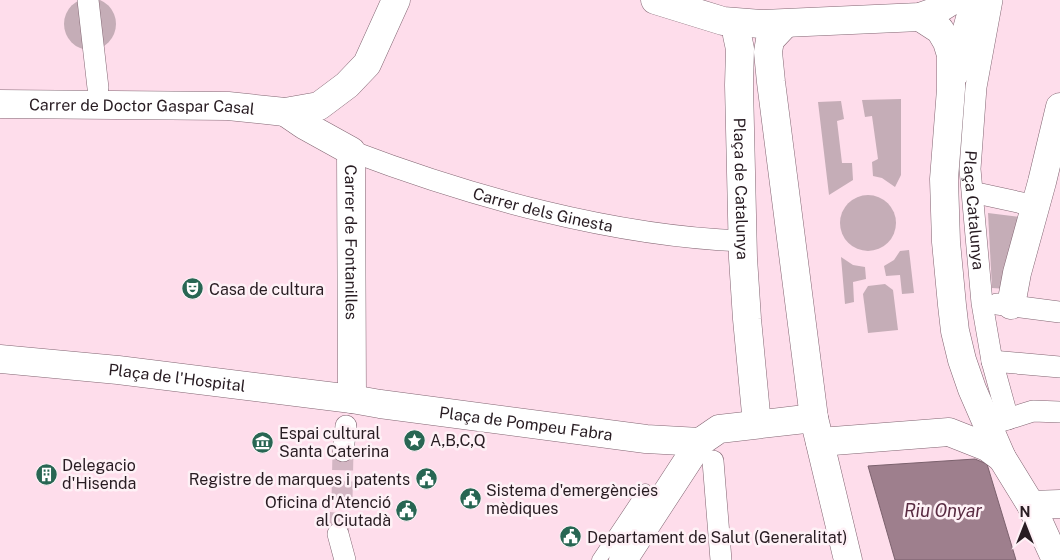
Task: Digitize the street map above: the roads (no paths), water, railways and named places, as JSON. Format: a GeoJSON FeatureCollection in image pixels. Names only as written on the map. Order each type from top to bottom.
{"type":"FeatureCollection","features":[{"type":"Feature","properties":{"kind":"street"},"geometry":{"type":"LineString","coordinates":[[88,0],[98,88]]}},
{"type":"Feature","properties":{"kind":"street"},"geometry":{"type":"LineString","coordinates":[[285,112],[319,106],[347,84],[367,64],[396,0]]}},
{"type":"Feature","properties":{"kind":"street"},"geometry":{"type":"LineString","coordinates":[[660,1],[730,28],[761,24],[920,17],[934,12],[953,0]]}},
{"type":"Feature","properties":{"kind":"street"},"geometry":{"type":"LineString","coordinates":[[951,89],[976,0]]}},
{"type":"Feature","properties":{"kind":"street","name":"Plaça Catalunya"},"geometry":{"type":"LineString","coordinates":[[992,0],[976,88],[970,169],[982,303],[992,361],[998,422]]}},
{"type":"Feature","properties":{"kind":"street"},"geometry":{"type":"LineString","coordinates":[[920,17],[940,30],[947,42],[951,55],[951,89],[944,179],[947,257],[955,331],[972,390],[998,422],[1002,458]]}},
{"type":"Feature","properties":{"kind":"street"},"geometry":{"type":"LineString","coordinates":[[785,24],[770,40],[768,52],[771,82],[817,430],[848,560]]}},
{"type":"Feature","properties":{"kind":"street"},"geometry":{"type":"LineString","coordinates":[[730,28],[771,82]]}},
{"type":"Feature","properties":{"kind":"street","name":"Plaça de Catalunya"},"geometry":{"type":"LineString","coordinates":[[730,28],[740,49],[738,85],[742,241],[757,424]]}},
{"type":"Feature","properties":{"kind":"street","name":"Carrer de Doctor Gaspar Casal"},"geometry":{"type":"LineString","coordinates":[[0,104],[228,106],[285,112]]}},
{"type":"Feature","properties":{"kind":"street"},"geometry":{"type":"LineString","coordinates":[[1011,305],[1017,273],[1036,206],[1060,107]]}},
{"type":"Feature","properties":{"kind":"street","name":"Carrer de Fontanilles"},"geometry":{"type":"LineString","coordinates":[[285,112],[304,125],[351,151],[352,399]]}},
{"type":"Feature","properties":{"kind":"street","name":"Carrer dels Ginesta"},"geometry":{"type":"LineString","coordinates":[[351,151],[468,190],[571,217],[627,229],[707,239],[742,241]]}},
{"type":"Feature","properties":{"kind":"street"},"geometry":{"type":"LineString","coordinates":[[981,194],[1036,206]]}},
{"type":"Feature","properties":{"kind":"street"},"geometry":{"type":"LineString","coordinates":[[982,303],[1060,312]]}},
{"type":"Feature","properties":{"kind":"street","name":"Plaça de l'Hospital"},"geometry":{"type":"LineString","coordinates":[[0,359],[118,370],[352,399]]}},
{"type":"Feature","properties":{"kind":"street"},"geometry":{"type":"LineString","coordinates":[[992,361],[1060,367]]}},
{"type":"Feature","properties":{"kind":"street"},"geometry":{"type":"LineString","coordinates":[[949,432],[968,411],[972,390]]}},
{"type":"Feature","properties":{"kind":"street","name":"Plaça de Pompeu Fabra"},"geometry":{"type":"LineString","coordinates":[[352,399],[646,439],[706,452]]}},
{"type":"Feature","properties":{"kind":"street"},"geometry":{"type":"LineString","coordinates":[[998,422],[1032,411],[1060,412]]}},
{"type":"Feature","properties":{"kind":"street"},"geometry":{"type":"LineString","coordinates":[[623,560],[706,452],[719,429],[757,424],[817,430],[949,432],[987,447],[1002,458],[1031,505],[1056,560]]}},
{"type":"Feature","properties":{"kind":"street"},"geometry":{"type":"LineString","coordinates":[[343,451],[346,426]]}},
{"type":"Feature","properties":{"kind":"street"},"geometry":{"type":"LineString","coordinates":[[706,452],[720,560]]}},
{"type":"Feature","properties":{"kind":"street"},"geometry":{"type":"LineString","coordinates":[[1031,505],[1060,504]]}},
{"type":"Feature","properties":{"kind":"street"},"geometry":{"type":"LineString","coordinates":[[338,534],[346,560]]}},
{"type":"Feature","properties":{"kind":"lane"},"geometry":{"type":"LineString","coordinates":[[599,560],[645,491]]}},
{"type":"Feature","properties":{"kind":"water","name":"Riu Onyar"},"geometry":{"type":"Polygon","coordinates":[[[975,459],[987,464],[1016,560],[895,560],[868,466],[975,459]]]}},
{"type":"Feature","properties":{"kind":"tunnel"},"geometry":{"type":"LineString","coordinates":[[338,534],[342,500],[343,451]]}},
{"type":"Feature","properties":{"kind":"place","name":"Casa de cultura"},"geometry":{"type":"Point","coordinates":[193,289]}},
{"type":"Feature","properties":{"kind":"place","name":"A,B,C,Q"},"geometry":{"type":"Point","coordinates":[414,440]}},
{"type":"Feature","properties":{"kind":"place","name":"Espai cultural Santa Caterina"},"geometry":{"type":"Point","coordinates":[263,442]}},
{"type":"Feature","properties":{"kind":"place","name":"Delegacio d'Hisenda"},"geometry":{"type":"Point","coordinates":[46,474]}},
{"type":"Feature","properties":{"kind":"place","name":"Registre de marques i patents"},"geometry":{"type":"Point","coordinates":[426,479]}},
{"type":"Feature","properties":{"kind":"place","name":"Sistema d'emergències mèdiques"},"geometry":{"type":"Point","coordinates":[470,499]}},
{"type":"Feature","properties":{"kind":"place","name":"Oficina d'Atenció al Ciutadà"},"geometry":{"type":"Point","coordinates":[407,511]}},
{"type":"Feature","properties":{"kind":"place","name":"Departament de Salut (Generalitat)"},"geometry":{"type":"Point","coordinates":[571,537]}}]}
